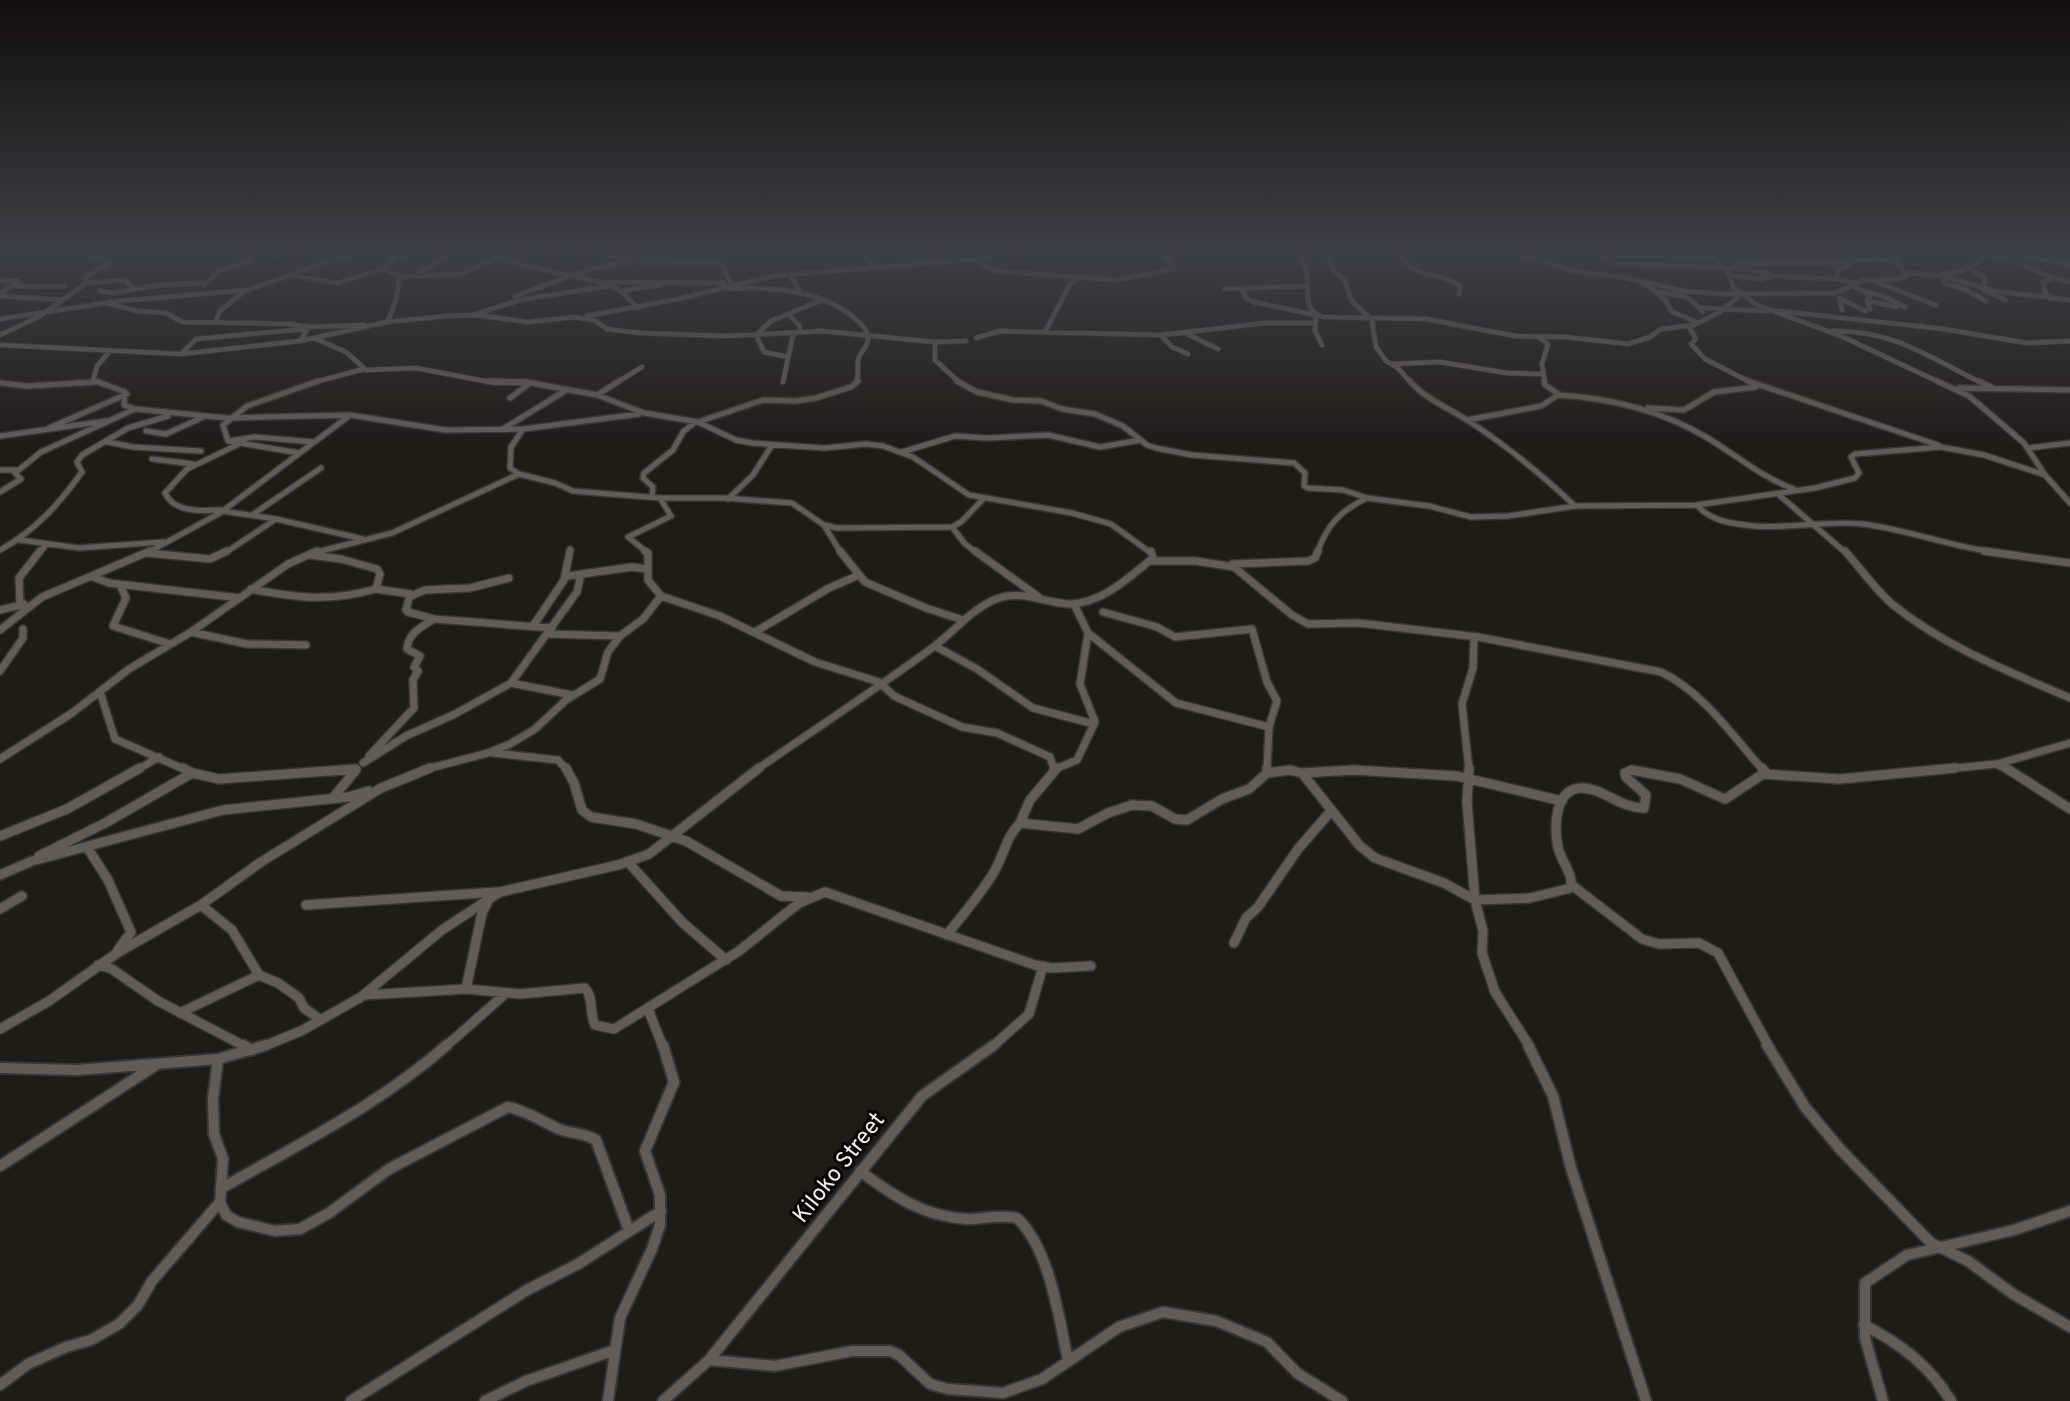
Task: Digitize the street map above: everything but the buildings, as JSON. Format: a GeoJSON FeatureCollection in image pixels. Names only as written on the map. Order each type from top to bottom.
{"type":"FeatureCollection","features":[{"type":"Feature","properties":{"kind":"street"},"geometry":{"type":"LineString","coordinates":[[0,319],[40,314]]}},
{"type":"Feature","properties":{"kind":"street"},"geometry":{"type":"LineString","coordinates":[[0,335],[42,314]]}},
{"type":"Feature","properties":{"kind":"street"},"geometry":{"type":"LineString","coordinates":[[167,314],[182,322],[290,324],[309,328]]}},
{"type":"Feature","properties":{"kind":"street"},"geometry":{"type":"LineString","coordinates":[[215,323],[219,314]]}},
{"type":"Feature","properties":{"kind":"street"},"geometry":{"type":"LineString","coordinates":[[387,322],[390,314]]}},
{"type":"Feature","properties":{"kind":"street"},"geometry":{"type":"LineString","coordinates":[[0,345],[180,354],[300,341],[387,322],[472,315],[527,322],[591,314]]}},
{"type":"Feature","properties":{"kind":"street"},"geometry":{"type":"LineString","coordinates":[[850,314],[863,326],[868,335],[867,347],[859,357],[859,377],[855,385],[808,400],[759,401],[696,422],[683,432],[673,450],[644,473],[643,478],[653,487],[656,498],[671,516],[628,536],[648,553],[650,559],[647,569],[651,586],[661,596],[720,616],[815,662],[879,682],[894,696],[962,727],[997,733],[1039,751],[1050,757],[1054,769]]}},
{"type":"Feature","properties":{"kind":"street"},"geometry":{"type":"LineString","coordinates":[[1045,332],[1054,314]]}},
{"type":"Feature","properties":{"kind":"street"},"geometry":{"type":"LineString","coordinates":[[1313,314],[1437,320],[1503,334],[1628,344],[1650,337],[1661,329],[1689,327],[1714,314]]}},
{"type":"Feature","properties":{"kind":"street"},"geometry":{"type":"LineString","coordinates":[[1366,314],[1372,320],[1377,347],[1419,392],[1467,421],[1538,471],[1575,506]]}},
{"type":"Feature","properties":{"kind":"street"},"geometry":{"type":"LineString","coordinates":[[1679,314],[1698,323]]}},
{"type":"Feature","properties":{"kind":"street"},"geometry":{"type":"LineString","coordinates":[[1780,314],[1828,332],[1975,400],[2028,448],[2045,475],[2070,503]]}},
{"type":"Feature","properties":{"kind":"street"},"geometry":{"type":"LineString","coordinates":[[1803,314],[1940,329],[2027,343],[2070,341]]}},
{"type":"Feature","properties":{"kind":"street"},"geometry":{"type":"LineString","coordinates":[[756,335],[766,324],[789,315],[799,325],[799,332]]}},
{"type":"Feature","properties":{"kind":"street"},"geometry":{"type":"LineString","coordinates":[[1316,315],[1314,323],[1322,345]]}},
{"type":"Feature","properties":{"kind":"street"},"geometry":{"type":"LineString","coordinates":[[571,317],[594,320],[607,329],[640,333],[756,335],[799,332],[935,342],[966,341]]}},
{"type":"Feature","properties":{"kind":"street"},"geometry":{"type":"LineString","coordinates":[[976,338],[996,331],[1161,335],[1268,323],[1314,323]]}},
{"type":"Feature","properties":{"kind":"street"},"geometry":{"type":"LineString","coordinates":[[180,354],[195,339],[309,328],[370,326]]}},
{"type":"Feature","properties":{"kind":"street"},"geometry":{"type":"LineString","coordinates":[[1689,327],[1696,340],[1691,345],[1697,354],[1730,374],[1847,416],[1913,434],[1941,447],[1984,455],[2045,475]]}},
{"type":"Feature","properties":{"kind":"street"},"geometry":{"type":"LineString","coordinates":[[300,341],[309,328]]}},
{"type":"Feature","properties":{"kind":"street"},"geometry":{"type":"LineString","coordinates":[[1828,332],[1848,330],[1885,337],[1934,355],[1995,389]]}},
{"type":"Feature","properties":{"kind":"street"},"geometry":{"type":"LineString","coordinates":[[783,382],[793,335],[799,332]]}},
{"type":"Feature","properties":{"kind":"street"},"geometry":{"type":"LineString","coordinates":[[1183,332],[1217,349]]}},
{"type":"Feature","properties":{"kind":"street"},"geometry":{"type":"LineString","coordinates":[[756,335],[764,352],[788,357]]}},
{"type":"Feature","properties":{"kind":"street"},"geometry":{"type":"LineString","coordinates":[[1161,335],[1172,347],[1188,354]]}},
{"type":"Feature","properties":{"kind":"street"},"geometry":{"type":"LineString","coordinates":[[316,338],[346,352],[364,369]]}},
{"type":"Feature","properties":{"kind":"street"},"geometry":{"type":"LineString","coordinates":[[1539,338],[1548,345],[1542,365],[1546,387],[1560,395]]}},
{"type":"Feature","properties":{"kind":"street"},"geometry":{"type":"LineString","coordinates":[[935,342],[935,360],[953,379],[977,392],[1013,400],[1041,401],[1062,409],[1095,414],[1123,426],[1156,448],[1192,455],[1294,463],[1305,473],[1304,486],[1308,488],[1343,490],[1367,498],[1429,506],[1466,517],[1508,516],[1575,506],[1697,505],[1778,494],[1856,478],[1859,473],[1851,457],[1855,454],[1941,447]]}},
{"type":"Feature","properties":{"kind":"street"},"geometry":{"type":"LineString","coordinates":[[95,382],[93,380],[97,366],[110,351]]}},
{"type":"Feature","properties":{"kind":"street"},"geometry":{"type":"LineString","coordinates":[[1391,365],[1440,362],[1507,373],[1543,374]]}},
{"type":"Feature","properties":{"kind":"street"},"geometry":{"type":"LineString","coordinates":[[597,395],[642,367]]}},
{"type":"Feature","properties":{"kind":"street"},"geometry":{"type":"LineString","coordinates":[[228,441],[222,427],[227,418],[282,393],[364,369],[375,371],[415,368],[495,383],[530,383],[597,395],[644,413],[696,422],[736,440],[834,448],[875,444],[902,452],[963,492],[1072,513],[1111,524],[1151,551],[1152,561]]}},
{"type":"Feature","properties":{"kind":"street"},"geometry":{"type":"LineString","coordinates":[[0,383],[28,386],[95,382],[127,394]]}},
{"type":"Feature","properties":{"kind":"street"},"geometry":{"type":"LineString","coordinates":[[510,398],[530,383]]}},
{"type":"Feature","properties":{"kind":"street"},"geometry":{"type":"LineString","coordinates":[[1467,421],[1541,406],[1554,396],[1560,395],[1644,409],[1684,410],[1716,392],[1760,386]]}},
{"type":"Feature","properties":{"kind":"street"},"geometry":{"type":"LineString","coordinates":[[1953,388],[2070,390]]}},
{"type":"Feature","properties":{"kind":"street"},"geometry":{"type":"LineString","coordinates":[[503,429],[565,391]]}},
{"type":"Feature","properties":{"kind":"street"},"geometry":{"type":"LineString","coordinates":[[127,394],[124,405],[173,414],[227,418],[350,415],[429,429],[523,429],[574,420],[644,413]]}},
{"type":"Feature","properties":{"kind":"street"},"geometry":{"type":"LineString","coordinates":[[42,431],[127,394]]}},
{"type":"Feature","properties":{"kind":"street"},"geometry":{"type":"LineString","coordinates":[[0,470],[16,470],[67,439],[135,409]]}},
{"type":"Feature","properties":{"kind":"street"},"geometry":{"type":"LineString","coordinates":[[1644,409],[1705,436],[1777,482],[1798,490]]}},
{"type":"Feature","properties":{"kind":"street"},"geometry":{"type":"LineString","coordinates":[[0,551],[20,540],[65,496],[82,472],[77,462],[79,458],[128,428],[173,414]]}},
{"type":"Feature","properties":{"kind":"street"},"geometry":{"type":"LineString","coordinates":[[0,610],[35,601],[168,542],[223,510],[350,415]]}},
{"type":"Feature","properties":{"kind":"street"},"geometry":{"type":"LineString","coordinates":[[146,431],[166,434],[204,416]]}},
{"type":"Feature","properties":{"kind":"street"},"geometry":{"type":"LineString","coordinates":[[0,436],[117,419]]}},
{"type":"Feature","properties":{"kind":"street"},"geometry":{"type":"LineString","coordinates":[[523,429],[508,449],[510,468],[519,474],[555,483],[573,491],[656,498],[792,503],[811,518],[836,528],[952,527],[961,522],[984,498]]}},
{"type":"Feature","properties":{"kind":"street"},"geometry":{"type":"LineString","coordinates":[[902,452],[955,436],[1051,435],[1100,447],[1141,440]]}},
{"type":"Feature","properties":{"kind":"street"},"geometry":{"type":"LineString","coordinates":[[228,441],[255,437],[314,442]]}},
{"type":"Feature","properties":{"kind":"street"},"geometry":{"type":"LineString","coordinates":[[228,441],[299,453]]}},
{"type":"Feature","properties":{"kind":"street"},"geometry":{"type":"LineString","coordinates":[[108,442],[133,447],[201,451]]}},
{"type":"Feature","properties":{"kind":"street"},"geometry":{"type":"LineString","coordinates":[[2028,448],[2070,443]]}},
{"type":"Feature","properties":{"kind":"street"},"geometry":{"type":"LineString","coordinates":[[239,444],[193,464],[168,488],[166,499],[191,509],[223,510],[357,538],[374,539]]}},
{"type":"Feature","properties":{"kind":"street"},"geometry":{"type":"LineString","coordinates":[[727,499],[739,491],[760,467],[772,445]]}},
{"type":"Feature","properties":{"kind":"street"},"geometry":{"type":"LineString","coordinates":[[152,459],[193,464]]}},
{"type":"Feature","properties":{"kind":"street"},"geometry":{"type":"LineString","coordinates":[[251,516],[321,468]]}},
{"type":"Feature","properties":{"kind":"street"},"geometry":{"type":"LineString","coordinates":[[0,492],[21,479],[15,474],[16,470]]}},
{"type":"Feature","properties":{"kind":"street"},"geometry":{"type":"LineString","coordinates":[[0,759],[100,692],[129,669],[191,632],[272,573],[306,555],[374,539],[519,474]]}},
{"type":"Feature","properties":{"kind":"street"},"geometry":{"type":"LineString","coordinates":[[1778,494],[1847,553],[1890,602],[1930,631],[1970,653],[2070,698]]}},
{"type":"Feature","properties":{"kind":"street"},"geometry":{"type":"LineString","coordinates":[[306,905],[495,894],[628,862],[649,854],[726,791],[879,682],[935,646],[962,620],[1009,595],[1074,604],[1086,603],[1108,594],[1152,561],[1228,564],[1308,561],[1315,558],[1322,536],[1334,517],[1367,498]]}},
{"type":"Feature","properties":{"kind":"street"},"geometry":{"type":"LineString","coordinates":[[1697,505],[1706,516],[1733,523],[1758,526],[1860,524],[1908,532],[1973,550],[2020,554],[2070,563]]}},
{"type":"Feature","properties":{"kind":"street"},"geometry":{"type":"LineString","coordinates":[[146,553],[192,559],[215,558],[276,519]]}},
{"type":"Feature","properties":{"kind":"street"},"geometry":{"type":"LineString","coordinates":[[824,525],[832,541],[859,575],[873,586],[962,620]]}},
{"type":"Feature","properties":{"kind":"street"},"geometry":{"type":"LineString","coordinates":[[952,527],[965,544],[1041,598]]}},
{"type":"Feature","properties":{"kind":"street"},"geometry":{"type":"LineString","coordinates":[[20,540],[79,548],[168,542]]}},
{"type":"Feature","properties":{"kind":"street"},"geometry":{"type":"LineString","coordinates":[[20,606],[16,589],[19,576],[47,544]]}},
{"type":"Feature","properties":{"kind":"street"},"geometry":{"type":"LineString","coordinates":[[533,626],[568,576],[571,564],[570,549]]}},
{"type":"Feature","properties":{"kind":"street"},"geometry":{"type":"LineString","coordinates":[[306,555],[341,559],[377,569],[380,574],[376,589]]}},
{"type":"Feature","properties":{"kind":"street"},"geometry":{"type":"LineString","coordinates":[[1228,564],[1251,578],[1305,623],[1322,626],[1359,623],[1474,637],[1581,659],[1643,667],[1668,675],[1695,694],[1767,774]]}},
{"type":"Feature","properties":{"kind":"street"},"geometry":{"type":"LineString","coordinates":[[568,576],[632,567],[647,569]]}},
{"type":"Feature","properties":{"kind":"street"},"geometry":{"type":"LineString","coordinates":[[363,763],[406,736],[455,714],[510,683],[577,592],[581,574]]}},
{"type":"Feature","properties":{"kind":"street"},"geometry":{"type":"LineString","coordinates":[[754,632],[829,588],[859,575]]}},
{"type":"Feature","properties":{"kind":"street"},"geometry":{"type":"LineString","coordinates":[[93,577],[121,585],[240,598]]}},
{"type":"Feature","properties":{"kind":"street"},"geometry":{"type":"LineString","coordinates":[[509,578],[470,587],[425,590],[411,596],[406,610],[433,619],[620,636]]}},
{"type":"Feature","properties":{"kind":"street"},"geometry":{"type":"LineString","coordinates":[[121,585],[126,598],[113,626],[170,644]]}},
{"type":"Feature","properties":{"kind":"street"},"geometry":{"type":"LineString","coordinates":[[251,589],[306,600],[352,596],[376,589],[411,596]]}},
{"type":"Feature","properties":{"kind":"street"},"geometry":{"type":"LineString","coordinates":[[0,1029],[49,1001],[98,965],[201,905],[261,862],[381,788],[418,771],[488,753],[535,729],[572,695],[600,680],[608,652],[620,636],[640,622],[661,596]]}},
{"type":"Feature","properties":{"kind":"street"},"geometry":{"type":"LineString","coordinates":[[0,629],[35,601]]}},
{"type":"Feature","properties":{"kind":"street"},"geometry":{"type":"LineString","coordinates":[[1074,604],[1088,633],[1176,703],[1269,727]]}},
{"type":"Feature","properties":{"kind":"street"},"geometry":{"type":"LineString","coordinates":[[1103,612],[1157,627],[1175,637],[1252,629],[1267,682],[1277,701],[1269,727],[1267,773]]}},
{"type":"Feature","properties":{"kind":"street"},"geometry":{"type":"LineString","coordinates":[[332,799],[356,769],[414,708],[413,680],[418,671],[414,667],[420,657],[407,649],[406,641],[412,633],[433,619]]}},
{"type":"Feature","properties":{"kind":"street"},"geometry":{"type":"LineString","coordinates":[[0,671],[23,638],[23,629]]}},
{"type":"Feature","properties":{"kind":"street"},"geometry":{"type":"LineString","coordinates":[[191,632],[240,645],[306,645]]}},
{"type":"Feature","properties":{"kind":"street"},"geometry":{"type":"LineString","coordinates":[[947,935],[986,885],[1005,853],[1009,834],[1020,822],[1030,800],[1054,769],[1077,760],[1094,724],[1080,684],[1088,633]]}},
{"type":"Feature","properties":{"kind":"street"},"geometry":{"type":"LineString","coordinates":[[1474,637],[1471,678],[1462,704],[1470,761],[1467,802],[1475,900],[1481,916],[1482,953],[1489,980],[1537,1060],[1553,1096],[1571,1168],[1646,1401]]}},
{"type":"Feature","properties":{"kind":"street"},"geometry":{"type":"LineString","coordinates":[[935,646],[977,669],[1033,708],[1094,724]]}},
{"type":"Feature","properties":{"kind":"street"},"geometry":{"type":"LineString","coordinates":[[510,683],[572,695]]}},
{"type":"Feature","properties":{"kind":"street"},"geometry":{"type":"LineString","coordinates":[[100,692],[115,739],[192,773],[229,779],[303,771],[356,769]]}},
{"type":"Feature","properties":{"kind":"street"},"geometry":{"type":"LineString","coordinates":[[2070,743],[1996,764],[1840,779],[1767,774],[1750,781],[1725,799],[1674,777],[1632,770],[1625,774],[1646,795],[1644,808],[1624,807],[1581,787],[1573,788],[1557,812],[1558,850],[1573,886],[1586,899],[1642,939],[1659,944],[1699,943],[1718,953],[1752,1020],[1805,1107],[1840,1149],[1922,1235],[1940,1248],[1968,1261],[2013,1294],[2070,1327]]}},
{"type":"Feature","properties":{"kind":"street"},"geometry":{"type":"LineString","coordinates":[[488,753],[558,760],[566,767],[576,787],[582,810],[586,814],[617,823],[636,824],[673,837],[729,864],[780,896],[797,898],[829,893],[1043,966],[1091,966]]}},
{"type":"Feature","properties":{"kind":"street"},"geometry":{"type":"LineString","coordinates":[[0,836],[67,809],[159,757]]}},
{"type":"Feature","properties":{"kind":"street"},"geometry":{"type":"LineString","coordinates":[[1996,764],[2012,771],[2070,809]]}},
{"type":"Feature","properties":{"kind":"street"},"geometry":{"type":"LineString","coordinates":[[1020,822],[1078,829],[1132,804],[1152,806],[1175,819],[1187,820],[1222,799],[1249,789],[1267,773],[1290,770],[1302,773],[1353,770],[1469,778],[1553,801],[1562,801]]}},
{"type":"Feature","properties":{"kind":"street"},"geometry":{"type":"LineString","coordinates":[[0,875],[124,814],[192,773]]}},
{"type":"Feature","properties":{"kind":"street"},"geometry":{"type":"LineString","coordinates":[[1302,773],[1360,846],[1375,858],[1438,881],[1475,900],[1543,897],[1573,886]]}},
{"type":"Feature","properties":{"kind":"street"},"geometry":{"type":"LineString","coordinates":[[32,861],[223,810],[332,799],[381,788]]}},
{"type":"Feature","properties":{"kind":"street"},"geometry":{"type":"LineString","coordinates":[[1234,943],[1246,918],[1258,907],[1298,849],[1331,811]]}},
{"type":"Feature","properties":{"kind":"street"},"geometry":{"type":"LineString","coordinates":[[87,847],[108,880],[131,932],[113,956]]}},
{"type":"Feature","properties":{"kind":"street"},"geometry":{"type":"LineString","coordinates":[[628,862],[681,922],[726,960]]}},
{"type":"Feature","properties":{"kind":"street"},"geometry":{"type":"LineString","coordinates":[[466,989],[482,913],[495,894]]}},
{"type":"Feature","properties":{"kind":"street"},"geometry":{"type":"LineString","coordinates":[[0,1068],[77,1070],[218,1059],[252,1050],[321,1020],[360,997],[442,930],[495,894]]}},
{"type":"Feature","properties":{"kind":"street"},"geometry":{"type":"LineString","coordinates":[[360,997],[381,992],[466,989],[505,994],[585,988],[590,994],[590,1011],[595,1025],[607,1029],[621,1026],[726,960],[813,895]]}},
{"type":"Feature","properties":{"kind":"street"},"geometry":{"type":"LineString","coordinates":[[0,909],[22,896]]}},
{"type":"Feature","properties":{"kind":"street"},"geometry":{"type":"LineString","coordinates":[[201,905],[232,930],[259,975],[278,983],[299,998],[304,1008],[321,1020]]}},
{"type":"Feature","properties":{"kind":"street"},"geometry":{"type":"LineString","coordinates":[[98,965],[115,970],[142,992],[252,1050]]}},
{"type":"Feature","properties":{"kind":"street","name":"Kiloko Street"},"geometry":{"type":"LineString","coordinates":[[663,1401],[709,1360],[922,1096],[986,1052],[1029,1014],[1043,966]]}},
{"type":"Feature","properties":{"kind":"street"},"geometry":{"type":"LineString","coordinates":[[180,1013],[259,975]]}},
{"type":"Feature","properties":{"kind":"street"},"geometry":{"type":"LineString","coordinates":[[222,1188],[343,1119],[414,1074],[505,994]]}},
{"type":"Feature","properties":{"kind":"street"},"geometry":{"type":"LineString","coordinates":[[608,1401],[612,1351],[625,1304],[658,1240],[661,1211],[660,1188],[645,1151],[663,1112],[674,1075],[648,1009]]}},
{"type":"Feature","properties":{"kind":"street"},"geometry":{"type":"LineString","coordinates":[[218,1059],[214,1090],[214,1134],[223,1158],[220,1202],[226,1215],[238,1222],[275,1231],[300,1229],[329,1213],[389,1169],[508,1107],[525,1111],[561,1130],[590,1136],[596,1140],[629,1230]]}},
{"type":"Feature","properties":{"kind":"street"},"geometry":{"type":"LineString","coordinates":[[0,1166],[159,1063]]}},
{"type":"Feature","properties":{"kind":"street"},"geometry":{"type":"LineString","coordinates":[[860,1171],[921,1213],[949,1218],[1014,1217],[1024,1224],[1031,1232],[1044,1264],[1069,1361]]}},
{"type":"Feature","properties":{"kind":"street"},"geometry":{"type":"LineString","coordinates":[[0,1385],[28,1363],[91,1340],[119,1324],[138,1305],[152,1280],[220,1202]]}},
{"type":"Feature","properties":{"kind":"street"},"geometry":{"type":"LineString","coordinates":[[351,1401],[527,1290],[578,1264],[661,1211]]}},
{"type":"Feature","properties":{"kind":"street"},"geometry":{"type":"LineString","coordinates":[[1883,1401],[1868,1354],[1864,1325],[1864,1283],[1907,1255],[2014,1230],[2070,1212]]}},
{"type":"Feature","properties":{"kind":"street"},"geometry":{"type":"LineString","coordinates":[[709,1360],[775,1366],[852,1351],[890,1351],[899,1354],[930,1384],[948,1389],[988,1393],[1025,1387],[1119,1327],[1163,1312],[1216,1321],[1267,1342],[1297,1373],[1342,1401]]}},
{"type":"Feature","properties":{"kind":"street"},"geometry":{"type":"LineString","coordinates":[[1864,1325],[1911,1350],[1951,1401]]}},
{"type":"Feature","properties":{"kind":"street"},"geometry":{"type":"LineString","coordinates":[[485,1401],[526,1381],[612,1351]]}}]}
